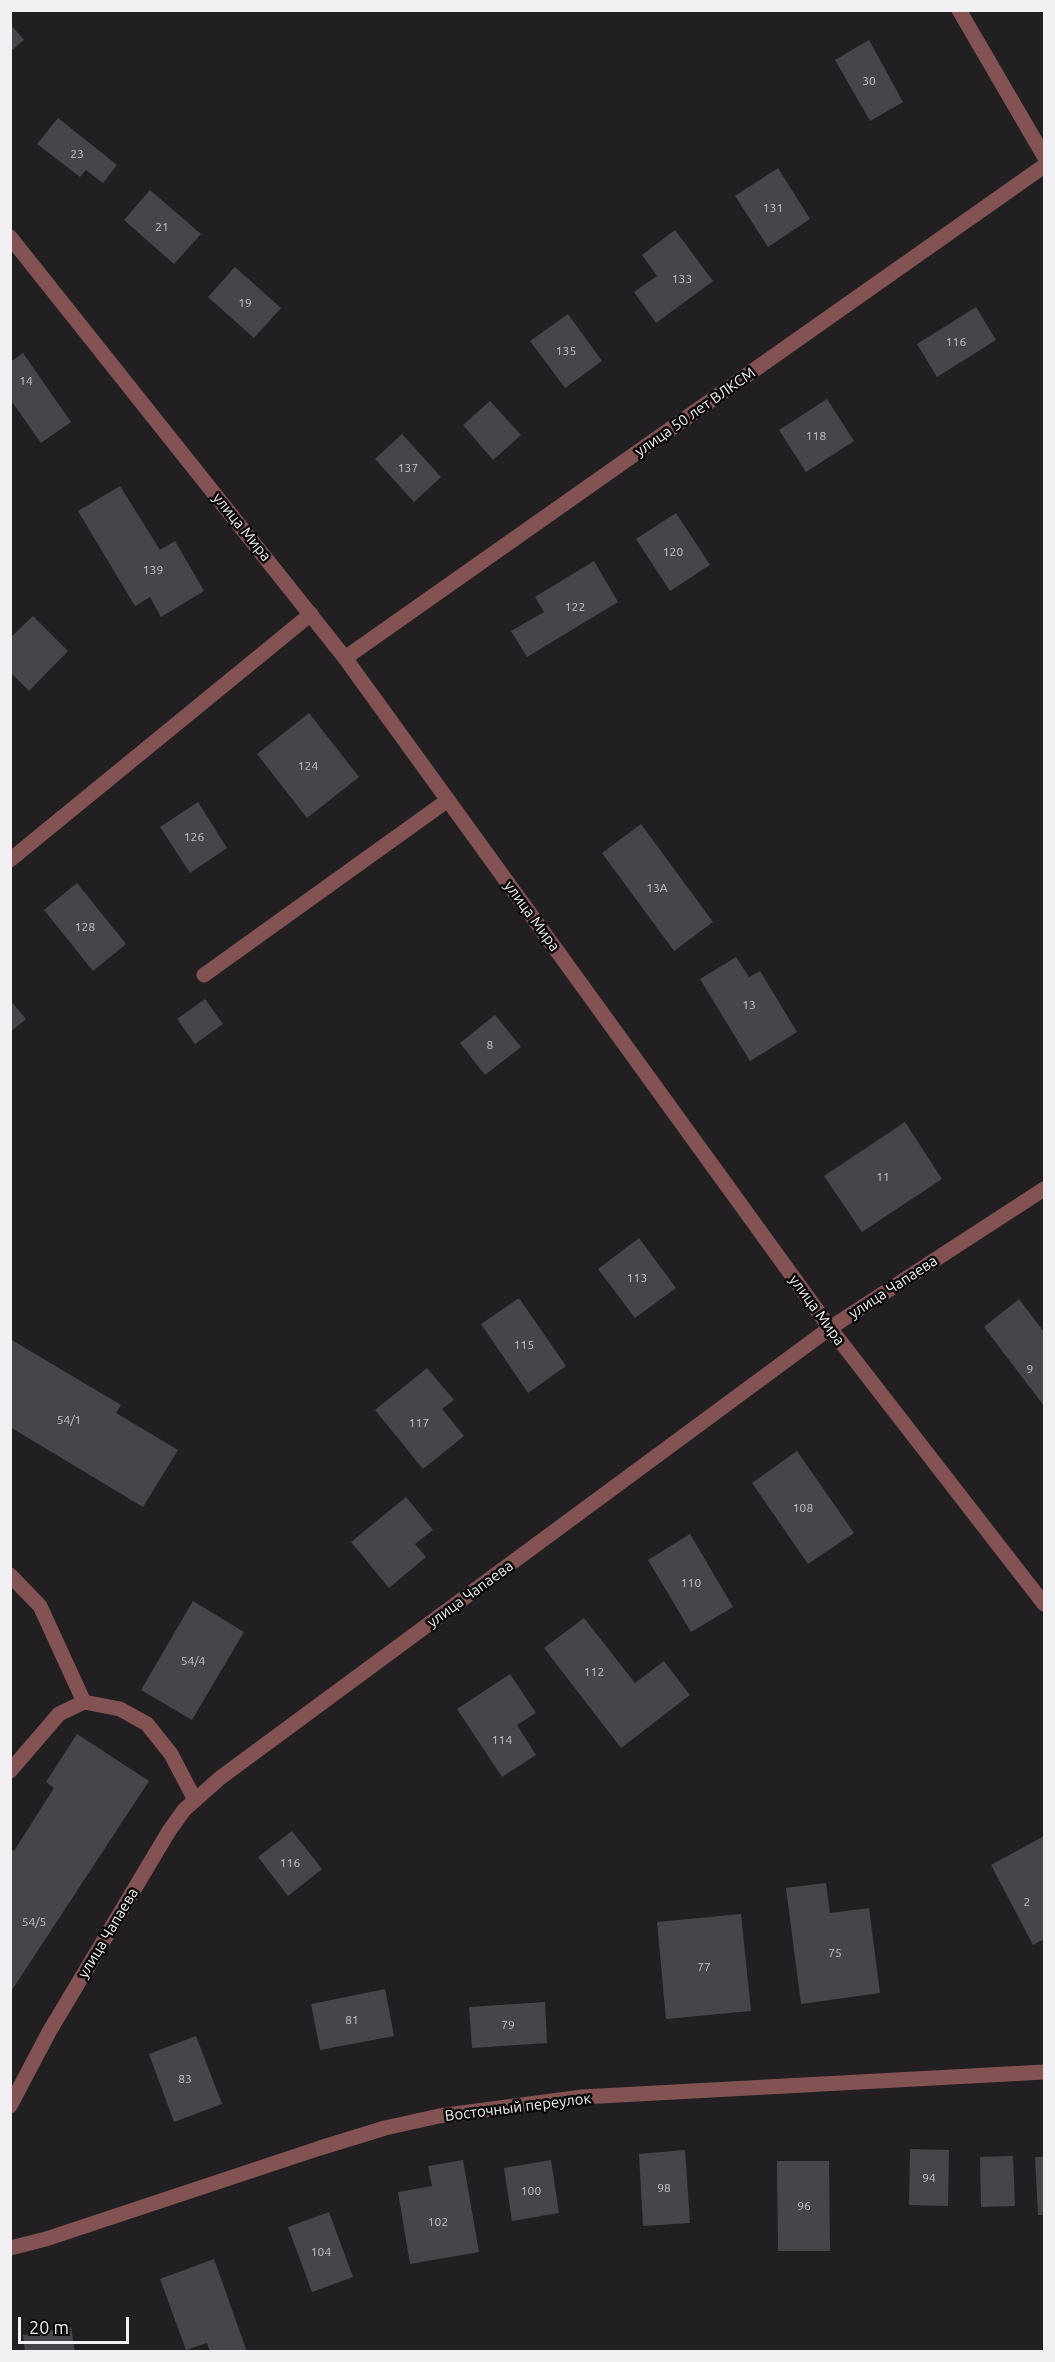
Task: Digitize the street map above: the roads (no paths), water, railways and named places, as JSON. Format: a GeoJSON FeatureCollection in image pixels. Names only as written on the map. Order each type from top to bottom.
{"type":"FeatureCollection","features":[{"type":"Feature","properties":{"kind":"street"},"geometry":{"type":"LineString","coordinates":[[959,10],[1044,156]]}},
{"type":"Feature","properties":{"kind":"street","name":"улица 50 лет ВЛКСМ"},"geometry":{"type":"LineString","coordinates":[[345,658],[1044,166]]}},
{"type":"Feature","properties":{"kind":"street","name":"улица Мира"},"geometry":{"type":"LineString","coordinates":[[10,237],[345,658],[830,1328],[1044,1604]]}},
{"type":"Feature","properties":{"kind":"street"},"geometry":{"type":"LineString","coordinates":[[10,860],[311,614]]}},
{"type":"Feature","properties":{"kind":"street"},"geometry":{"type":"LineString","coordinates":[[204,975],[448,800]]}},
{"type":"Feature","properties":{"kind":"street","name":"улица Чапаева"},"geometry":{"type":"LineString","coordinates":[[10,2106],[49,2032],[169,1831],[184,1810],[195,1800],[239,1764],[830,1328],[1044,1189]]}},
{"type":"Feature","properties":{"kind":"street"},"geometry":{"type":"LineString","coordinates":[[10,1575],[40,1606],[84,1702]]}},
{"type":"Feature","properties":{"kind":"street"},"geometry":{"type":"LineString","coordinates":[[10,1771],[59,1714],[84,1702],[120,1709],[147,1724],[171,1754],[195,1800]]}},
{"type":"Feature","properties":{"kind":"street","name":"Восточный переулок"},"geometry":{"type":"LineString","coordinates":[[10,2248],[46,2239],[385,2128],[439,2116],[582,2097],[1044,2072]]}}]}
